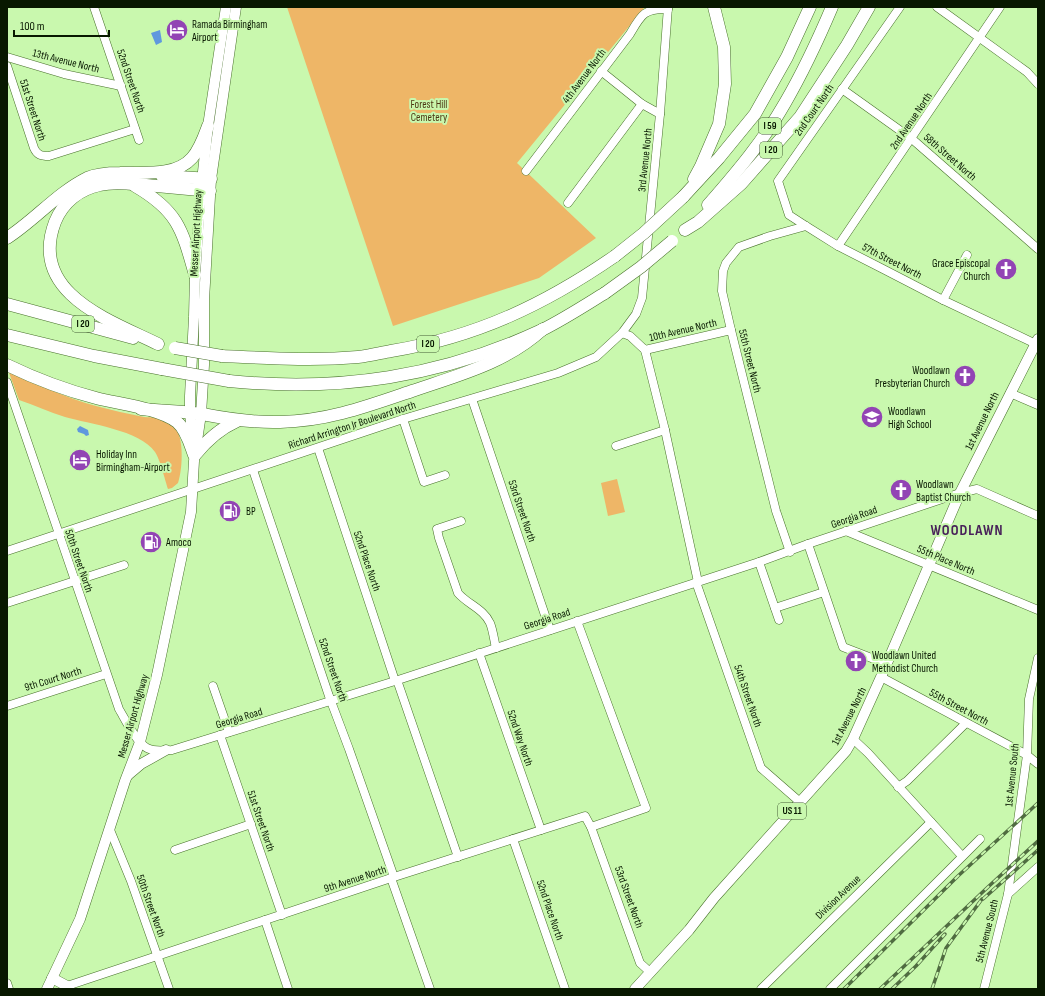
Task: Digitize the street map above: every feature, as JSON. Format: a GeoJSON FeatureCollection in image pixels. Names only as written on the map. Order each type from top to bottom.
{"type":"FeatureCollection","features":[{"type":"Feature","properties":{"kind":"highway","name":"I 20"},"geometry":{"type":"LineString","coordinates":[[7,304],[175,348],[222,356],[282,359],[358,357],[416,347],[442,341],[504,319],[537,304],[572,285],[615,256],[644,233],[683,197],[701,166],[718,124],[725,84],[724,47],[714,7]]}},
{"type":"Feature","properties":{"kind":"highway","name":"I 59"},"geometry":{"type":"LineString","coordinates":[[683,197],[719,158],[755,114],[787,57],[810,7]]}},
{"type":"Feature","properties":{"kind":"highway","name":"I 59"},"geometry":{"type":"LineString","coordinates":[[685,230],[728,182],[761,140],[785,104],[801,74],[832,7]]}},
{"type":"Feature","properties":{"kind":"highway","name":"I 20"},"geometry":{"type":"LineString","coordinates":[[7,335],[94,356],[162,369],[229,381],[280,385],[324,385],[390,377],[471,358],[505,346],[564,318],[605,293],[641,267],[685,230],[698,222],[741,184],[800,117],[847,45],[869,7]]}},
{"type":"Feature","properties":{"kind":"highway"},"geometry":{"type":"LineString","coordinates":[[7,238],[71,187],[89,177],[108,173],[169,171],[179,168],[192,159],[208,126]]}},
{"type":"Feature","properties":{"kind":"highway"},"geometry":{"type":"LineString","coordinates":[[108,173],[206,185]]}},
{"type":"Feature","properties":{"kind":"highway"},"geometry":{"type":"LineString","coordinates":[[158,344],[95,313],[77,301],[64,287],[53,267],[50,242],[52,230],[57,216],[64,206],[75,196],[100,185],[112,183],[206,185]]}},
{"type":"Feature","properties":{"kind":"highway"},"geometry":{"type":"LineString","coordinates":[[130,184],[149,194],[169,211],[176,220],[185,240],[194,275]]}},
{"type":"Feature","properties":{"kind":"highway"},"geometry":{"type":"LineString","coordinates":[[142,409],[269,423],[295,422],[320,418],[350,412],[454,377],[498,360],[518,350],[543,329]]}},
{"type":"Feature","properties":{"kind":"highway"},"geometry":{"type":"LineString","coordinates":[[7,365],[61,388],[142,409],[165,416],[178,422],[194,457]]}},
{"type":"Feature","properties":{"kind":"highway"},"geometry":{"type":"LineString","coordinates":[[194,457],[205,442],[237,420]]}},
{"type":"Feature","properties":{"kind":"main road","name":"Messer Airport Highway"},"geometry":{"type":"LineString","coordinates":[[195,414],[204,366],[208,126],[226,7]]}},
{"type":"Feature","properties":{"kind":"main road","name":"Messer Airport Highway"},"geometry":{"type":"LineString","coordinates":[[47,989],[80,919],[140,742],[157,675],[191,512],[195,414],[194,275],[206,185],[236,7]]}},
{"type":"Feature","properties":{"kind":"main road","name":"1st Avenue North"},"geometry":{"type":"LineString","coordinates":[[635,989],[689,930],[714,898],[846,751],[881,678],[960,493],[1037,341]]}},
{"type":"Feature","properties":{"kind":"main road"},"geometry":{"type":"LineString","coordinates":[[128,775],[141,764],[166,750]]}},
{"type":"Feature","properties":{"kind":"main road"},"geometry":{"type":"LineString","coordinates":[[52,978],[67,987]]}},
{"type":"Feature","properties":{"kind":"street","name":"52nd Street North"},"geometry":{"type":"LineString","coordinates":[[94,7],[139,140]]}},
{"type":"Feature","properties":{"kind":"street","name":"2nd Court North"},"geometry":{"type":"LineString","coordinates":[[806,226],[789,215],[778,181],[900,7]]}},
{"type":"Feature","properties":{"kind":"street"},"geometry":{"type":"LineString","coordinates":[[937,7],[1027,72],[1038,84]]}},
{"type":"Feature","properties":{"kind":"street","name":"2nd Avenue North"},"geometry":{"type":"LineString","coordinates":[[838,246],[912,139],[1000,7]]}},
{"type":"Feature","properties":{"kind":"street","name":"4th Avenue North"},"geometry":{"type":"LineString","coordinates":[[526,171],[630,34],[638,20],[646,12],[652,9],[668,8]]}},
{"type":"Feature","properties":{"kind":"street","name":"3rd Avenue North"},"geometry":{"type":"LineString","coordinates":[[636,314],[642,298],[660,114],[668,8]]}},
{"type":"Feature","properties":{"kind":"street","name":"13th Avenue North"},"geometry":{"type":"LineString","coordinates":[[7,57],[64,74],[121,86]]}},
{"type":"Feature","properties":{"kind":"street","name":"51st Street North"},"geometry":{"type":"LineString","coordinates":[[7,66],[34,148],[36,153],[42,156],[49,156],[135,129]]}},
{"type":"Feature","properties":{"kind":"street"},"geometry":{"type":"LineString","coordinates":[[601,71],[642,104],[660,114]]}},
{"type":"Feature","properties":{"kind":"street","name":"58th Street North"},"geometry":{"type":"LineString","coordinates":[[842,89],[912,139],[1038,249]]}},
{"type":"Feature","properties":{"kind":"street"},"geometry":{"type":"LineString","coordinates":[[568,203],[642,104]]}},
{"type":"Feature","properties":{"kind":"street","name":"57th Street North"},"geometry":{"type":"LineString","coordinates":[[806,226],[838,246],[943,300],[1037,341]]}},
{"type":"Feature","properties":{"kind":"street","name":"55th Street North"},"geometry":{"type":"LineString","coordinates":[[790,552],[776,511],[731,330],[722,292],[723,271],[726,263],[739,247],[770,236],[806,226]]}},
{"type":"Feature","properties":{"kind":"street"},"geometry":{"type":"LineString","coordinates":[[943,300],[967,255]]}},
{"type":"Feature","properties":{"kind":"street","name":"Richard Arrington Jr Boulevard North"},"geometry":{"type":"LineString","coordinates":[[58,534],[403,419],[558,373],[596,357],[622,333],[636,314]]}},
{"type":"Feature","properties":{"kind":"street","name":"10th Avenue North"},"geometry":{"type":"LineString","coordinates":[[622,333],[630,336],[645,350],[731,330]]}},
{"type":"Feature","properties":{"kind":"street","name":"54th Street North"},"geometry":{"type":"LineString","coordinates":[[645,350],[665,430],[697,582],[761,768],[800,802]]}},
{"type":"Feature","properties":{"kind":"street","name":"50th Street North"},"geometry":{"type":"LineString","coordinates":[[7,382],[106,674],[119,709],[140,742]]}},
{"type":"Feature","properties":{"kind":"street"},"geometry":{"type":"LineString","coordinates":[[1010,393],[1038,406]]}},
{"type":"Feature","properties":{"kind":"street","name":"53rd Street North"},"geometry":{"type":"LineString","coordinates":[[472,399],[550,630]]}},
{"type":"Feature","properties":{"kind":"street"},"geometry":{"type":"LineString","coordinates":[[403,419],[424,482],[445,475]]}},
{"type":"Feature","properties":{"kind":"street"},"geometry":{"type":"LineString","coordinates":[[616,446],[665,430]]}},
{"type":"Feature","properties":{"kind":"street","name":"52nd Place North"},"geometry":{"type":"LineString","coordinates":[[318,448],[396,681],[458,857]]}},
{"type":"Feature","properties":{"kind":"street","name":"52nd Street North"},"geometry":{"type":"LineString","coordinates":[[253,470],[430,989]]}},
{"type":"Feature","properties":{"kind":"street","name":"Georgia Road"},"geometry":{"type":"LineString","coordinates":[[140,742],[146,748],[158,751],[172,750],[479,654],[790,552],[808,544],[960,493],[977,489],[1038,516]]}},
{"type":"Feature","properties":{"kind":"street"},"geometry":{"type":"LineString","coordinates":[[461,521],[437,529],[439,538],[458,594],[463,600],[484,614],[490,622],[496,648]]}},
{"type":"Feature","properties":{"kind":"street","name":"55th Place North"},"geometry":{"type":"LineString","coordinates":[[846,531],[1038,610]]}},
{"type":"Feature","properties":{"kind":"street"},"geometry":{"type":"LineString","coordinates":[[7,551],[58,534]]}},
{"type":"Feature","properties":{"kind":"street"},"geometry":{"type":"LineString","coordinates":[[808,544],[844,647],[887,664]]}},
{"type":"Feature","properties":{"kind":"street"},"geometry":{"type":"LineString","coordinates":[[759,562],[779,620]]}},
{"type":"Feature","properties":{"kind":"street"},"geometry":{"type":"LineString","coordinates":[[7,603],[124,565]]}},
{"type":"Feature","properties":{"kind":"street"},"geometry":{"type":"LineString","coordinates":[[775,608],[824,592]]}},
{"type":"Feature","properties":{"kind":"street"},"geometry":{"type":"LineString","coordinates":[[577,621],[646,808],[592,826]]}},
{"type":"Feature","properties":{"kind":"street","name":"52nd Way North"},"geometry":{"type":"LineString","coordinates":[[479,654],[541,830]]}},
{"type":"Feature","properties":{"kind":"street","name":"1st Avenue South"},"geometry":{"type":"LineString","coordinates":[[1008,894],[1026,755],[1029,699],[1038,658]]}},
{"type":"Feature","properties":{"kind":"street","name":"9th Court North"},"geometry":{"type":"LineString","coordinates":[[7,706],[106,674]]}},
{"type":"Feature","properties":{"kind":"street","name":"55th Street North"},"geometry":{"type":"LineString","coordinates":[[881,678],[1026,755],[1038,764]]}},
{"type":"Feature","properties":{"kind":"street"},"geometry":{"type":"LineString","coordinates":[[213,686],[229,732]]}},
{"type":"Feature","properties":{"kind":"street"},"geometry":{"type":"LineString","coordinates":[[898,787],[907,781],[966,723]]}},
{"type":"Feature","properties":{"kind":"street","name":"51st Street North"},"geometry":{"type":"LineString","coordinates":[[220,735],[282,915]]}},
{"type":"Feature","properties":{"kind":"street"},"geometry":{"type":"LineString","coordinates":[[853,739],[868,753],[962,856]]}},
{"type":"Feature","properties":{"kind":"street","name":"9th Avenue North"},"geometry":{"type":"LineString","coordinates":[[67,987],[392,878],[585,816],[592,826]]}},
{"type":"Feature","properties":{"kind":"street","name":"Division Avenue"},"geometry":{"type":"LineString","coordinates":[[761,989],[931,822]]}},
{"type":"Feature","properties":{"kind":"street"},"geometry":{"type":"LineString","coordinates":[[176,850],[251,824]]}},
{"type":"Feature","properties":{"kind":"street","name":"53rd Street North"},"geometry":{"type":"LineString","coordinates":[[592,826],[640,963],[650,972]]}},
{"type":"Feature","properties":{"kind":"street","name":"50th Street North"},"geometry":{"type":"LineString","coordinates":[[110,830],[131,881],[169,989]]}},
{"type":"Feature","properties":{"kind":"street","name":"52nd Place North"},"geometry":{"type":"LineString","coordinates":[[513,839],[565,989]]}},
{"type":"Feature","properties":{"kind":"street"},"geometry":{"type":"LineString","coordinates":[[830,989],[980,839]]}},
{"type":"Feature","properties":{"kind":"street","name":"5th Avenue South"},"geometry":{"type":"LineString","coordinates":[[984,989],[1008,894],[1038,867]]}},
{"type":"Feature","properties":{"kind":"street"},"geometry":{"type":"LineString","coordinates":[[265,920],[288,989]]}},
{"type":"Feature","properties":{"kind":"street"},"geometry":{"type":"LineString","coordinates":[[7,983],[9,989]]}},
{"type":"Feature","properties":{"kind":"green space","name":"Forest Hill Cemetery"},"geometry":{"type":"Polygon","coordinates":[[[287,7],[645,7],[517,163],[596,238],[539,278],[393,326],[287,7]]]}},
{"type":"Feature","properties":{"kind":"green space"},"geometry":{"type":"Polygon","coordinates":[[[8,370],[85,403],[138,416],[168,420],[176,427],[181,442],[182,460],[178,483],[172,488],[168,489],[157,455],[148,444],[138,438],[113,429],[65,417],[19,400],[8,370]]]}},
{"type":"Feature","properties":{"kind":"green space"},"geometry":{"type":"Polygon","coordinates":[[[617,479],[625,512],[608,516],[601,483],[617,479]]]}},
{"type":"Feature","properties":{"kind":"water"},"geometry":{"type":"Polygon","coordinates":[[[160,30],[162,42],[156,45],[151,33],[160,30]]]}},
{"type":"Feature","properties":{"kind":"water"},"geometry":{"type":"Polygon","coordinates":[[[80,426],[88,430],[89,435],[86,436],[78,432],[77,429],[80,426]]]}},
{"type":"Feature","properties":{"kind":"railway"},"geometry":{"type":"LineString","coordinates":[[844,989],[958,876],[1038,803]]}},
{"type":"Feature","properties":{"kind":"railway"},"geometry":{"type":"LineString","coordinates":[[880,989],[1038,841]]}},
{"type":"Feature","properties":{"kind":"railway"},"geometry":{"type":"LineString","coordinates":[[983,899],[1038,850]]}},
{"type":"Feature","properties":{"kind":"railway"},"geometry":{"type":"LineString","coordinates":[[932,989],[946,948],[982,899]]}},
{"type":"Feature","properties":{"kind":"railway"},"geometry":{"type":"LineString","coordinates":[[892,989],[916,966],[945,934]]}},
{"type":"Feature","properties":{"kind":"place","name":"Ramada Birmingham Airport"},"geometry":{"type":"Point","coordinates":[177,30]}},
{"type":"Feature","properties":{"kind":"place","name":"Grace Episcopal Church"},"geometry":{"type":"Point","coordinates":[1006,269]}},
{"type":"Feature","properties":{"kind":"place","name":"Woodlawn Presbyterian Church"},"geometry":{"type":"Point","coordinates":[965,376]}},
{"type":"Feature","properties":{"kind":"place","name":"Woodlawn High School"},"geometry":{"type":"Point","coordinates":[872,417]}},
{"type":"Feature","properties":{"kind":"place","name":"Holiday Inn Birmingham-Airport"},"geometry":{"type":"Point","coordinates":[80,460]}},
{"type":"Feature","properties":{"kind":"place","name":"Woodlawn Baptist Church"},"geometry":{"type":"Point","coordinates":[901,490]}},
{"type":"Feature","properties":{"kind":"place","name":"BP"},"geometry":{"type":"Point","coordinates":[230,511]}},
{"type":"Feature","properties":{"kind":"place","name":"Amoco"},"geometry":{"type":"Point","coordinates":[151,542]}},
{"type":"Feature","properties":{"kind":"place","name":"Woodlawn United Methodist Church"},"geometry":{"type":"Point","coordinates":[856,661]}},
{"type":"Feature","properties":{"kind":"district","name":"WOODLAWN"},"geometry":{"type":"Point","coordinates":[967,530]}}]}
